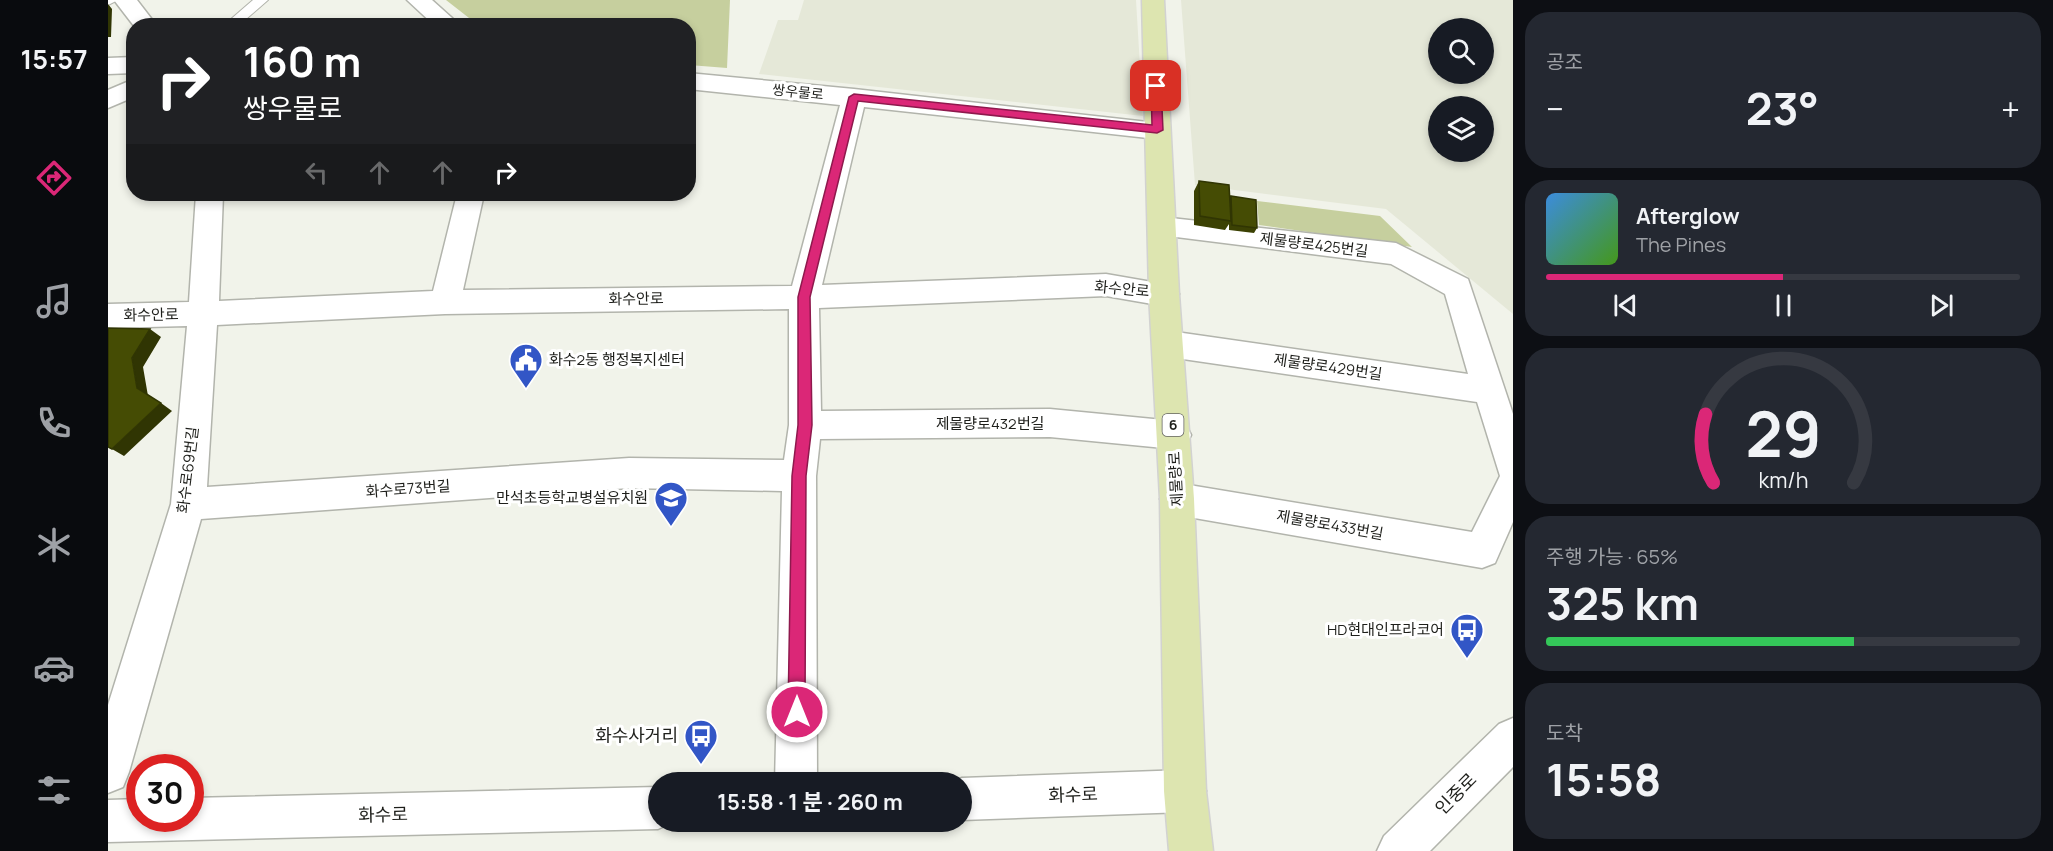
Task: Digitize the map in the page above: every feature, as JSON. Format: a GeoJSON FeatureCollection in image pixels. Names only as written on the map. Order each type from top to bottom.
{"type":"FeatureCollection","features":[{"type":"Feature","properties":{"kind":"main road","name":"제물량로"},"geometry":{"type":"LineString","coordinates":[[1153,0],[1164,294],[1169,344],[1177,499],[1185,791],[1191,851]]}},
{"type":"Feature","properties":{"kind":"street"},"geometry":{"type":"LineString","coordinates":[[125,0],[140,18]]}},
{"type":"Feature","properties":{"kind":"street"},"geometry":{"type":"LineString","coordinates":[[418,0],[440,18]]}},
{"type":"Feature","properties":{"kind":"street"},"geometry":{"type":"LineString","coordinates":[[108,66],[126,65]]}},
{"type":"Feature","properties":{"kind":"street","name":"쌍우물로"},"geometry":{"type":"LineString","coordinates":[[696,82],[1157,130]]}},
{"type":"Feature","properties":{"kind":"street"},"geometry":{"type":"LineString","coordinates":[[108,100],[126,91]]}},
{"type":"Feature","properties":{"kind":"street"},"geometry":{"type":"LineString","coordinates":[[796,772],[799,476],[805,425],[804,297],[854,97]]}},
{"type":"Feature","properties":{"kind":"street","name":"화수로69번길"},"geometry":{"type":"LineString","coordinates":[[108,772],[188,504],[203,314],[208,201]]}},
{"type":"Feature","properties":{"kind":"street"},"geometry":{"type":"LineString","coordinates":[[445,302],[468,201]]}},
{"type":"Feature","properties":{"kind":"street","name":"제물량로425번길"},"geometry":{"type":"LineString","coordinates":[[1162,227],[1396,254],[1458,287],[1488,390]]}},
{"type":"Feature","properties":{"kind":"street","name":"화수안로"},"geometry":{"type":"LineString","coordinates":[[108,316],[203,314],[445,302],[804,297],[1106,285],[1164,294]]}},
{"type":"Feature","properties":{"kind":"street","name":"제물량로429번길"},"geometry":{"type":"LineString","coordinates":[[1169,344],[1488,390]]}},
{"type":"Feature","properties":{"kind":"street"},"geometry":{"type":"LineString","coordinates":[[1488,390],[1513,468]]}},
{"type":"Feature","properties":{"kind":"street","name":"제물량로432번길"},"geometry":{"type":"LineString","coordinates":[[805,425],[1050,423],[1174,435]]}},
{"type":"Feature","properties":{"kind":"street","name":"화수로73번길"},"geometry":{"type":"LineString","coordinates":[[188,504],[629,474],[799,476]]}},
{"type":"Feature","properties":{"kind":"street","name":"제물량로433번길"},"geometry":{"type":"LineString","coordinates":[[1177,499],[1482,551],[1513,484]]}},
{"type":"Feature","properties":{"kind":"street","name":"인중로"},"geometry":{"type":"LineString","coordinates":[[1399,851],[1513,738]]}},
{"type":"Feature","properties":{"kind":"street","name":"화수로"},"geometry":{"type":"LineString","coordinates":[[972,799],[1185,791]]}},
{"type":"Feature","properties":{"kind":"street","name":"화수로"},"geometry":{"type":"LineString","coordinates":[[108,821],[648,808]]}},
{"type":"Feature","properties":{"kind":"lane"},"geometry":{"type":"LineString","coordinates":[[239,18],[261,0]]}},
{"type":"Feature","properties":{"kind":"shaded area"},"geometry":{"type":"Polygon","coordinates":[[[804,0],[1136,0],[1143,116],[759,74],[778,20],[798,20],[804,0]]]}},
{"type":"Feature","properties":{"kind":"shaded area"},"geometry":{"type":"Polygon","coordinates":[[[1181,0],[1513,0],[1513,314],[1386,209],[1195,185],[1181,0]]]}},
{"type":"Feature","properties":{"kind":"green space"},"geometry":{"type":"Polygon","coordinates":[[[446,0],[730,0],[727,68],[696,66],[696,18],[469,18],[446,0]]]}},
{"type":"Feature","properties":{"kind":"green space"},"geometry":{"type":"Polygon","coordinates":[[[1257,201],[1380,216],[1412,247],[1259,225],[1257,201]]]}},
{"type":"Feature","properties":{"kind":"building"},"geometry":{"type":"Polygon","coordinates":[[[1199,181],[1229,185],[1231,221],[1200,216],[1199,181]]]}},
{"type":"Feature","properties":{"kind":"building"},"geometry":{"type":"Polygon","coordinates":[[[1231,196],[1256,200],[1257,228],[1232,225],[1231,196]]]}},
{"type":"Feature","properties":{"kind":"building"},"geometry":{"type":"Polygon","coordinates":[[[108,328],[150,329],[132,358],[137,388],[161,403],[112,449],[108,447],[108,328]]]}},
{"type":"Feature","properties":{"kind":"place","name":"화수2동 행정복지센터"},"geometry":{"type":"Point","coordinates":[526,389]}},
{"type":"Feature","properties":{"kind":"place","name":"만석초등학교병설유치원"},"geometry":{"type":"Point","coordinates":[671,527]}},
{"type":"Feature","properties":{"kind":"place","name":"HD현대인프라코어"},"geometry":{"type":"Point","coordinates":[1467,659]}},
{"type":"Feature","properties":{"kind":"place","name":"화수사거리"},"geometry":{"type":"Point","coordinates":[701,765]}},
{"type":"Feature","properties":{"kind":"route"},"geometry":{"type":"LineString","coordinates":[[797,712],[799,476],[805,425],[804,297],[854,97],[1157,130],[1156,86]]}}]}
